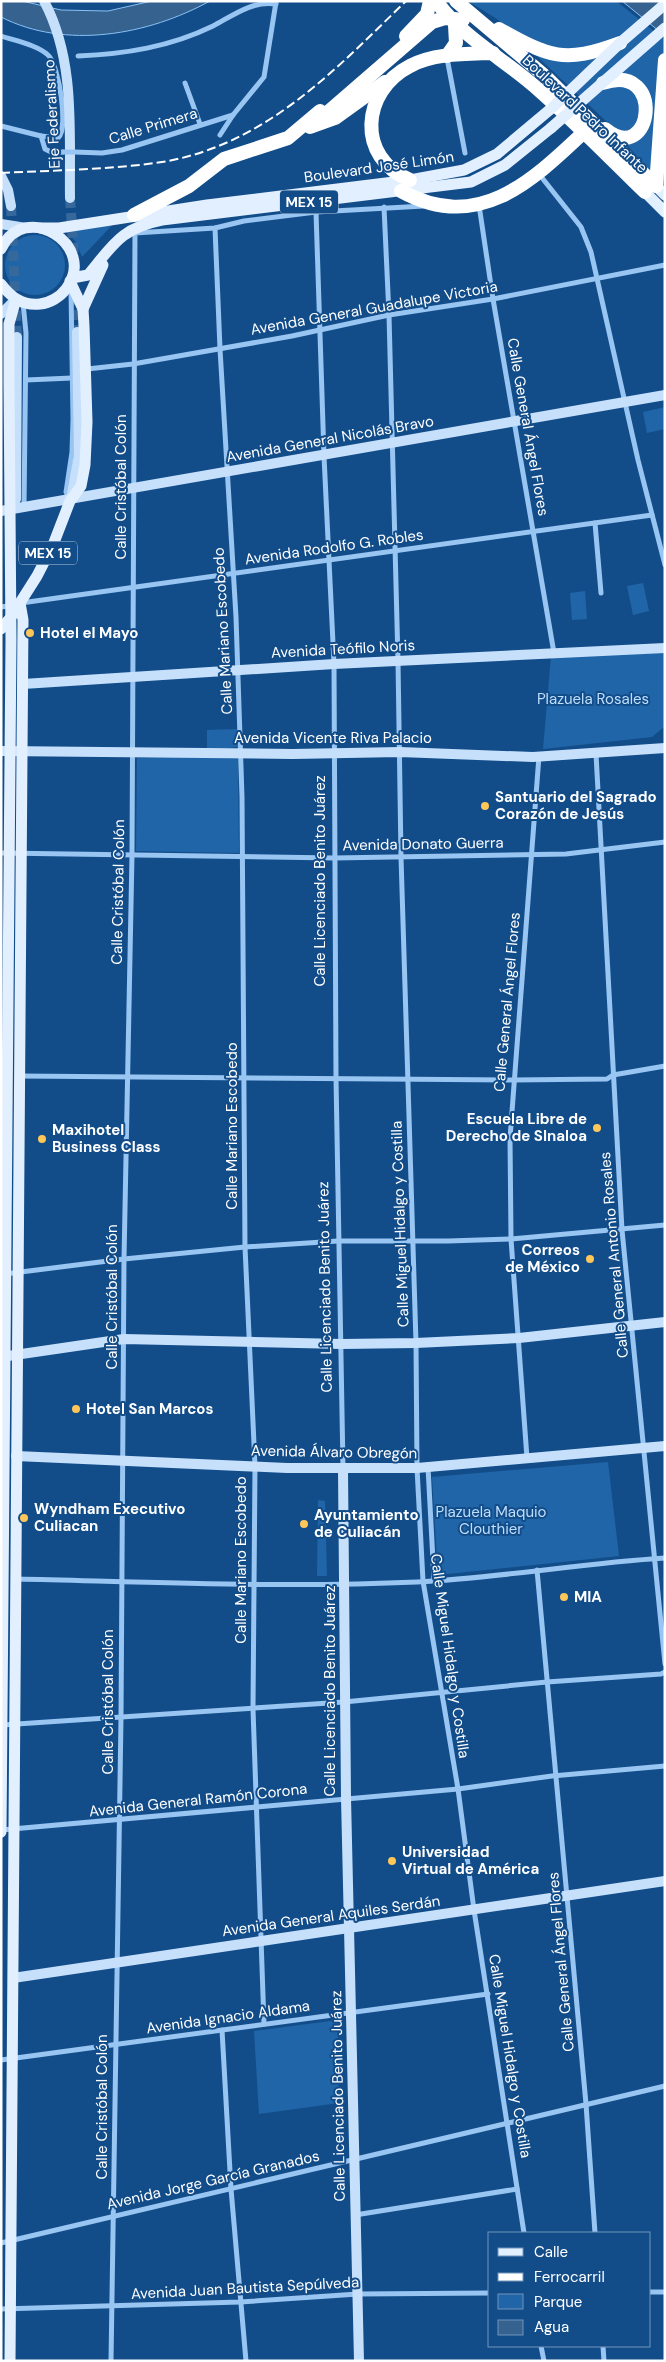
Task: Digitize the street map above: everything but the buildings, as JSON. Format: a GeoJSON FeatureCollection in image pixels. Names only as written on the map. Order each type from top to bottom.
{"type":"FeatureCollection","features":[{"type":"Feature","properties":{"kind":"highway"},"geometry":{"type":"LineString","coordinates":[[288,138],[362,76],[422,21],[429,10],[430,1]]}},
{"type":"Feature","properties":{"kind":"highway","name":"Boulevard Pedro Infante"},"geometry":{"type":"LineString","coordinates":[[436,1],[463,20],[493,53],[540,90],[583,133],[656,188]]}},
{"type":"Feature","properties":{"kind":"highway","name":"Boulevard Pedro Infante"},"geometry":{"type":"LineString","coordinates":[[456,1],[463,20]]}},
{"type":"Feature","properties":{"kind":"highway"},"geometry":{"type":"LineString","coordinates":[[309,128],[432,22],[445,18],[463,20],[558,56],[588,54],[620,43]]}},
{"type":"Feature","properties":{"kind":"highway"},"geometry":{"type":"LineString","coordinates":[[447,56],[456,43],[463,20]]}},
{"type":"Feature","properties":{"kind":"highway"},"geometry":{"type":"LineString","coordinates":[[463,20],[476,27],[538,79],[564,95],[611,134],[623,138],[640,133],[651,119],[652,102],[647,90],[634,81],[622,79],[603,83]]}},
{"type":"Feature","properties":{"kind":"highway"},"geometry":{"type":"LineString","coordinates":[[134,215],[189,186],[224,159],[288,138],[335,118],[412,65],[447,56],[493,53]]}},
{"type":"Feature","properties":{"kind":"highway"},"geometry":{"type":"LineString","coordinates":[[656,188],[665,60]]}},
{"type":"Feature","properties":{"kind":"highway"},"geometry":{"type":"LineString","coordinates":[[390,79],[374,106],[372,139],[376,151],[389,168],[396,174],[410,180]]}},
{"type":"Feature","properties":{"kind":"highway","name":"Boulevard Pedro Infante"},"geometry":{"type":"LineString","coordinates":[[564,95],[656,188]]}},
{"type":"Feature","properties":{"kind":"highway"},"geometry":{"type":"LineString","coordinates":[[355,105],[364,107],[372,117]]}},
{"type":"Feature","properties":{"kind":"highway"},"geometry":{"type":"LineString","coordinates":[[401,191],[414,198],[438,204],[478,205],[505,195],[539,174],[583,133]]}},
{"type":"Feature","properties":{"kind":"main road","name":"Eje Federalismo"},"geometry":{"type":"LineString","coordinates":[[44,1],[64,52],[68,81],[70,198]]}},
{"type":"Feature","properties":{"kind":"main road","name":"MEX 15"},"geometry":{"type":"LineString","coordinates":[[620,43],[665,4]]}},
{"type":"Feature","properties":{"kind":"main road","name":"MEX 15"},"geometry":{"type":"LineString","coordinates":[[603,83],[665,28]]}},
{"type":"Feature","properties":{"kind":"main road","name":"Boulevard José Limón"},"geometry":{"type":"LineString","coordinates":[[26,228],[59,228],[134,215],[410,180],[476,166],[497,154],[553,107],[620,43]]}},
{"type":"Feature","properties":{"kind":"main road","name":"Boulevard José Limón"},"geometry":{"type":"LineString","coordinates":[[71,279],[88,275],[120,236],[129,230],[148,223],[454,185],[485,176],[516,156],[603,83]]}},
{"type":"Feature","properties":{"kind":"main road"},"geometry":{"type":"LineString","coordinates":[[1,176],[8,190],[10,206]]}},
{"type":"Feature","properties":{"kind":"main road"},"geometry":{"type":"LineString","coordinates":[[656,188],[665,212]]}},
{"type":"Feature","properties":{"kind":"main road"},"geometry":{"type":"LineString","coordinates":[[150,230],[223,219],[248,210]]}},
{"type":"Feature","properties":{"kind":"main road"},"geometry":{"type":"LineString","coordinates":[[1,224],[26,228]]}},
{"type":"Feature","properties":{"kind":"main road"},"geometry":{"type":"LineString","coordinates":[[1,249],[6,238],[26,228]]}},
{"type":"Feature","properties":{"kind":"main road"},"geometry":{"type":"LineString","coordinates":[[1,284],[19,300],[44,304],[54,300],[63,293],[71,279],[73,261],[68,246],[56,234],[42,228]]}},
{"type":"Feature","properties":{"kind":"main road"},"geometry":{"type":"LineString","coordinates":[[83,309],[111,248]]}},
{"type":"Feature","properties":{"kind":"main road","name":"MEX 15"},"geometry":{"type":"LineString","coordinates":[[1,629],[9,608],[53,545],[70,501],[81,486],[85,465],[87,370],[83,309],[71,279]]}},
{"type":"Feature","properties":{"kind":"main road"},"geometry":{"type":"LineString","coordinates":[[1,314],[19,300]]}},
{"type":"Feature","properties":{"kind":"main road"},"geometry":{"type":"LineString","coordinates":[[10,2361],[6,2310],[7,1978],[14,1829],[22,752],[12,685],[6,511],[5,382],[10,324],[19,300]]}},
{"type":"Feature","properties":{"kind":"main road"},"geometry":{"type":"LineString","coordinates":[[70,501],[79,445],[77,332]]}},
{"type":"Feature","properties":{"kind":"main road"},"geometry":{"type":"LineString","coordinates":[[6,511],[16,499],[18,337]]}},
{"type":"Feature","properties":{"kind":"main road","name":"Avenida General Nicolás Bravo"},"geometry":{"type":"LineString","coordinates":[[6,511],[70,501],[133,487],[324,456],[665,395]]}},
{"type":"Feature","properties":{"kind":"main road"},"geometry":{"type":"LineString","coordinates":[[1,1831],[6,752],[12,685],[23,620],[9,608]]}},
{"type":"Feature","properties":{"kind":"main road","name":"Avenida Teófilo Noris"},"geometry":{"type":"LineString","coordinates":[[12,685],[334,664],[665,648]]}},
{"type":"Feature","properties":{"kind":"main road"},"geometry":{"type":"LineString","coordinates":[[635,750],[652,746],[665,739]]}},
{"type":"Feature","properties":{"kind":"main road","name":"Avenida Vicente Riva Palacio"},"geometry":{"type":"LineString","coordinates":[[6,752],[400,752],[540,756],[596,754],[665,748]]}},
{"type":"Feature","properties":{"kind":"main road"},"geometry":{"type":"LineString","coordinates":[[3,1357],[124,1339],[342,1344],[416,1343],[519,1338],[665,1322]]}},
{"type":"Feature","properties":{"kind":"main road","name":"Avenida Álvaro Obregón"},"geometry":{"type":"LineString","coordinates":[[2,1456],[343,1469],[416,1468],[665,1446]]}},
{"type":"Feature","properties":{"kind":"main road","name":"Calle Licenciado Benito Juárez"},"geometry":{"type":"LineString","coordinates":[[343,1469],[344,1702],[359,2361]]}},
{"type":"Feature","properties":{"kind":"main road","name":"Avenida General Aquiles Serdán"},"geometry":{"type":"LineString","coordinates":[[7,1978],[665,1882]]}},
{"type":"Feature","properties":{"kind":"street"},"geometry":{"type":"LineString","coordinates":[[78,56],[114,54],[156,47],[212,26],[254,4],[263,2],[276,3],[264,77],[233,115],[220,136]]}},
{"type":"Feature","properties":{"kind":"street"},"geometry":{"type":"LineString","coordinates":[[1,36],[42,51],[52,60],[62,99],[61,136],[58,138],[41,136],[1,126]]}},
{"type":"Feature","properties":{"kind":"street"},"geometry":{"type":"LineString","coordinates":[[447,56],[465,153]]}},
{"type":"Feature","properties":{"kind":"street"},"geometry":{"type":"LineString","coordinates":[[185,83],[200,124]]}},
{"type":"Feature","properties":{"kind":"street","name":"Calle Primera"},"geometry":{"type":"LineString","coordinates":[[41,136],[44,150],[53,153],[102,153],[122,150],[233,115]]}},
{"type":"Feature","properties":{"kind":"street"},"geometry":{"type":"LineString","coordinates":[[539,174],[581,227],[591,252],[624,401],[665,564]]}},
{"type":"Feature","properties":{"kind":"street"},"geometry":{"type":"LineString","coordinates":[[150,230],[176,232],[215,228],[244,221],[316,212],[424,206],[459,210],[478,205]]}},
{"type":"Feature","properties":{"kind":"street","name":"Calle General Ángel Flores"},"geometry":{"type":"LineString","coordinates":[[478,205],[554,654]]}},
{"type":"Feature","properties":{"kind":"street","name":"Calle Miguel Hidalgo y Costilla"},"geometry":{"type":"LineString","coordinates":[[384,207],[389,315],[398,661],[400,857],[414,1242],[416,1468],[423,1581],[458,1790],[474,1910],[524,2232]]}},
{"type":"Feature","properties":{"kind":"street","name":"Calle Licenciado Benito Juárez"},"geometry":{"type":"LineString","coordinates":[[316,212],[324,456],[334,664],[336,1078],[343,1469]]}},
{"type":"Feature","properties":{"kind":"street","name":"Calle Mariano Escobedo"},"geometry":{"type":"LineString","coordinates":[[215,228],[241,753],[245,1247],[254,1466],[253,1709],[264,2024]]}},
{"type":"Feature","properties":{"kind":"street","name":"Calle Cristóbal Colón"},"geometry":{"type":"LineString","coordinates":[[111,2361],[121,1718],[124,1259],[132,855],[135,233],[150,230]]}},
{"type":"Feature","properties":{"kind":"street","name":"Avenida General Guadalupe Victoria"},"geometry":{"type":"LineString","coordinates":[[87,370],[134,364],[319,330],[389,315],[493,300],[665,265]]}},
{"type":"Feature","properties":{"kind":"street"},"geometry":{"type":"LineString","coordinates":[[70,501],[66,492],[72,452],[71,279]]}},
{"type":"Feature","properties":{"kind":"street"},"geometry":{"type":"LineString","coordinates":[[19,300],[26,333],[24,508]]}},
{"type":"Feature","properties":{"kind":"street"},"geometry":{"type":"LineString","coordinates":[[26,380],[72,378]]}},
{"type":"Feature","properties":{"kind":"street","name":"Avenida Rodolfo G. Robles"},"geometry":{"type":"LineString","coordinates":[[9,608],[133,587],[652,516]]}},
{"type":"Feature","properties":{"kind":"street"},"geometry":{"type":"LineString","coordinates":[[596,523],[601,593]]}},
{"type":"Feature","properties":{"kind":"street","name":"Calle General Antonio Rosales"},"geometry":{"type":"LineString","coordinates":[[596,754],[603,851],[622,1230],[633,1324],[643,1447],[665,1664]]}},
{"type":"Feature","properties":{"kind":"street","name":"Calle General Ángel Flores"},"geometry":{"type":"LineString","coordinates":[[527,1459],[511,1239],[510,1138],[513,1080],[540,756]]}},
{"type":"Feature","properties":{"kind":"street","name":"Avenida Donato Guerra"},"geometry":{"type":"LineString","coordinates":[[5,853],[334,858],[400,857],[603,851],[665,842]]}},
{"type":"Feature","properties":{"kind":"street"},"geometry":{"type":"LineString","coordinates":[[4,1076],[407,1080],[608,1079],[613,1075],[665,1066]]}},
{"type":"Feature","properties":{"kind":"street"},"geometry":{"type":"LineString","coordinates":[[3,1274],[124,1259],[338,1240],[414,1242],[511,1239],[665,1225]]}},
{"type":"Feature","properties":{"kind":"street","name":"Calle Miguel Hidalgo y Costilla"},"geometry":{"type":"LineString","coordinates":[[428,1467],[434,1580]]}},
{"type":"Feature","properties":{"kind":"street"},"geometry":{"type":"LineString","coordinates":[[2,1579],[253,1586],[344,1585],[423,1581],[665,1558]]}},
{"type":"Feature","properties":{"kind":"street","name":"Calle General Ángel Flores"},"geometry":{"type":"LineString","coordinates":[[537,1570],[586,2104],[595,2232]]}},
{"type":"Feature","properties":{"kind":"street"},"geometry":{"type":"LineString","coordinates":[[2,1725],[344,1702],[547,1682],[661,1674],[665,1672]]}},
{"type":"Feature","properties":{"kind":"street","name":"Avenida General Ramón Corona"},"geometry":{"type":"LineString","coordinates":[[1,1831],[346,1798],[458,1790],[556,1776],[665,1766]]}},
{"type":"Feature","properties":{"kind":"street","name":"Avenida Ignacio Aldama"},"geometry":{"type":"LineString","coordinates":[[7,2060],[488,1994]]}},
{"type":"Feature","properties":{"kind":"street"},"geometry":{"type":"LineString","coordinates":[[222,2030],[231,2190],[246,2361]]}},
{"type":"Feature","properties":{"kind":"street","name":"Avenida Jorge García Granados"},"geometry":{"type":"LineString","coordinates":[[6,2242],[665,2086]]}},
{"type":"Feature","properties":{"kind":"street"},"geometry":{"type":"LineString","coordinates":[[355,2215],[518,2189]]}},
{"type":"Feature","properties":{"kind":"street"},"geometry":{"type":"LineString","coordinates":[[651,2292],[665,2292]]}},
{"type":"Feature","properties":{"kind":"street","name":"Avenida Juan Bautista Sepúlveda"},"geometry":{"type":"LineString","coordinates":[[6,2310],[240,2302],[358,2294],[488,2293]]}},
{"type":"Feature","properties":{"kind":"street"},"geometry":{"type":"LineString","coordinates":[[541,2347],[544,2361]]}},
{"type":"Feature","properties":{"kind":"street"},"geometry":{"type":"LineString","coordinates":[[603,2347],[604,2361]]}},
{"type":"Feature","properties":{"kind":"green space"},"geometry":{"type":"Polygon","coordinates":[[[468,1],[616,1],[665,40],[665,183],[643,163],[607,122],[497,19],[468,1]]]}},
{"type":"Feature","properties":{"kind":"green space"},"geometry":{"type":"Polygon","coordinates":[[[117,220],[82,257],[76,242],[64,229],[117,220]]]}},
{"type":"Feature","properties":{"kind":"green space"},"geometry":{"type":"Polygon","coordinates":[[[29,235],[41,235],[52,240],[60,248],[65,259],[63,277],[52,290],[41,295],[29,295],[18,290],[10,282],[5,271],[5,259],[10,248],[18,240],[29,235]]]}},
{"type":"Feature","properties":{"kind":"green space"},"geometry":{"type":"Polygon","coordinates":[[[665,407],[665,429],[647,433],[643,412],[665,407]]]}},
{"type":"Feature","properties":{"kind":"green space"},"geometry":{"type":"Polygon","coordinates":[[[643,583],[649,611],[633,615],[627,586],[643,583]]]}},
{"type":"Feature","properties":{"kind":"green space"},"geometry":{"type":"Polygon","coordinates":[[[585,591],[587,619],[572,620],[570,593],[585,591]]]}},
{"type":"Feature","properties":{"kind":"green space","name":"Plazuela Rosales"},"geometry":{"type":"Polygon","coordinates":[[[665,650],[665,723],[664,727],[652,737],[543,749],[551,656],[665,650]]]}},
{"type":"Feature","properties":{"kind":"green space"},"geometry":{"type":"Polygon","coordinates":[[[237,729],[237,747],[207,751],[207,730],[237,729]]]}},
{"type":"Feature","properties":{"kind":"green space"},"geometry":{"type":"Polygon","coordinates":[[[238,755],[239,853],[136,851],[137,758],[238,755]]]}},
{"type":"Feature","properties":{"kind":"green space","name":"Plazuela Maquio Clouthier"},"geometry":{"type":"Polygon","coordinates":[[[608,1462],[619,1556],[438,1575],[432,1477],[608,1462]]]}},
{"type":"Feature","properties":{"kind":"green space"},"geometry":{"type":"Polygon","coordinates":[[[318,1500],[325,1501],[327,1576],[317,1576],[318,1500]]]}},
{"type":"Feature","properties":{"kind":"green space"},"geometry":{"type":"Polygon","coordinates":[[[338,2020],[339,2103],[259,2114],[254,2031],[338,2020]]]}},
{"type":"Feature","properties":{"kind":"water"},"geometry":{"type":"Polygon","coordinates":[[[1,1],[22,1],[61,10],[108,11],[152,1],[210,1],[186,13],[134,30],[107,34],[79,35],[52,33],[26,27],[1,17],[1,1]]]}},
{"type":"Feature","properties":{"kind":"water"},"geometry":{"type":"Polygon","coordinates":[[[622,1],[665,1],[665,36],[622,1]]]}},
{"type":"Feature","properties":{"kind":"tunnel"},"geometry":{"type":"LineString","coordinates":[[70,198],[74,258]]}},
{"type":"Feature","properties":{"kind":"tunnel"},"geometry":{"type":"LineString","coordinates":[[11,206],[17,337]]}},
{"type":"Feature","properties":{"kind":"tunnel"},"geometry":{"type":"LineString","coordinates":[[75,295],[77,332]]}},
{"type":"Feature","properties":{"kind":"railway"},"geometry":{"type":"LineString","coordinates":[[1,173],[106,168],[168,161],[204,151],[238,138],[269,120],[298,99],[353,52],[406,1]]}},
{"type":"Feature","properties":{"kind":"place","name":"Hotel el Mayo"},"geometry":{"type":"Point","coordinates":[30,633]}},
{"type":"Feature","properties":{"kind":"place","name":"Santuario del Sagrado Corazón de Jesús"},"geometry":{"type":"Point","coordinates":[485,806]}},
{"type":"Feature","properties":{"kind":"place","name":"Escuela Libre de Derecho de SInaloa"},"geometry":{"type":"Point","coordinates":[597,1128]}},
{"type":"Feature","properties":{"kind":"place","name":"Maxihotel Business Class"},"geometry":{"type":"Point","coordinates":[42,1139]}},
{"type":"Feature","properties":{"kind":"place","name":"Correos de México"},"geometry":{"type":"Point","coordinates":[590,1259]}},
{"type":"Feature","properties":{"kind":"place","name":"Hotel San Marcos"},"geometry":{"type":"Point","coordinates":[76,1409]}},
{"type":"Feature","properties":{"kind":"place","name":"Wyndham Executivo Culiacan"},"geometry":{"type":"Point","coordinates":[24,1518]}},
{"type":"Feature","properties":{"kind":"place","name":"Ayuntamiento de Culiacán"},"geometry":{"type":"Point","coordinates":[304,1524]}},
{"type":"Feature","properties":{"kind":"place","name":"MIA"},"geometry":{"type":"Point","coordinates":[564,1597]}},
{"type":"Feature","properties":{"kind":"place","name":"Universidad Virtual de América"},"geometry":{"type":"Point","coordinates":[392,1861]}}]}
